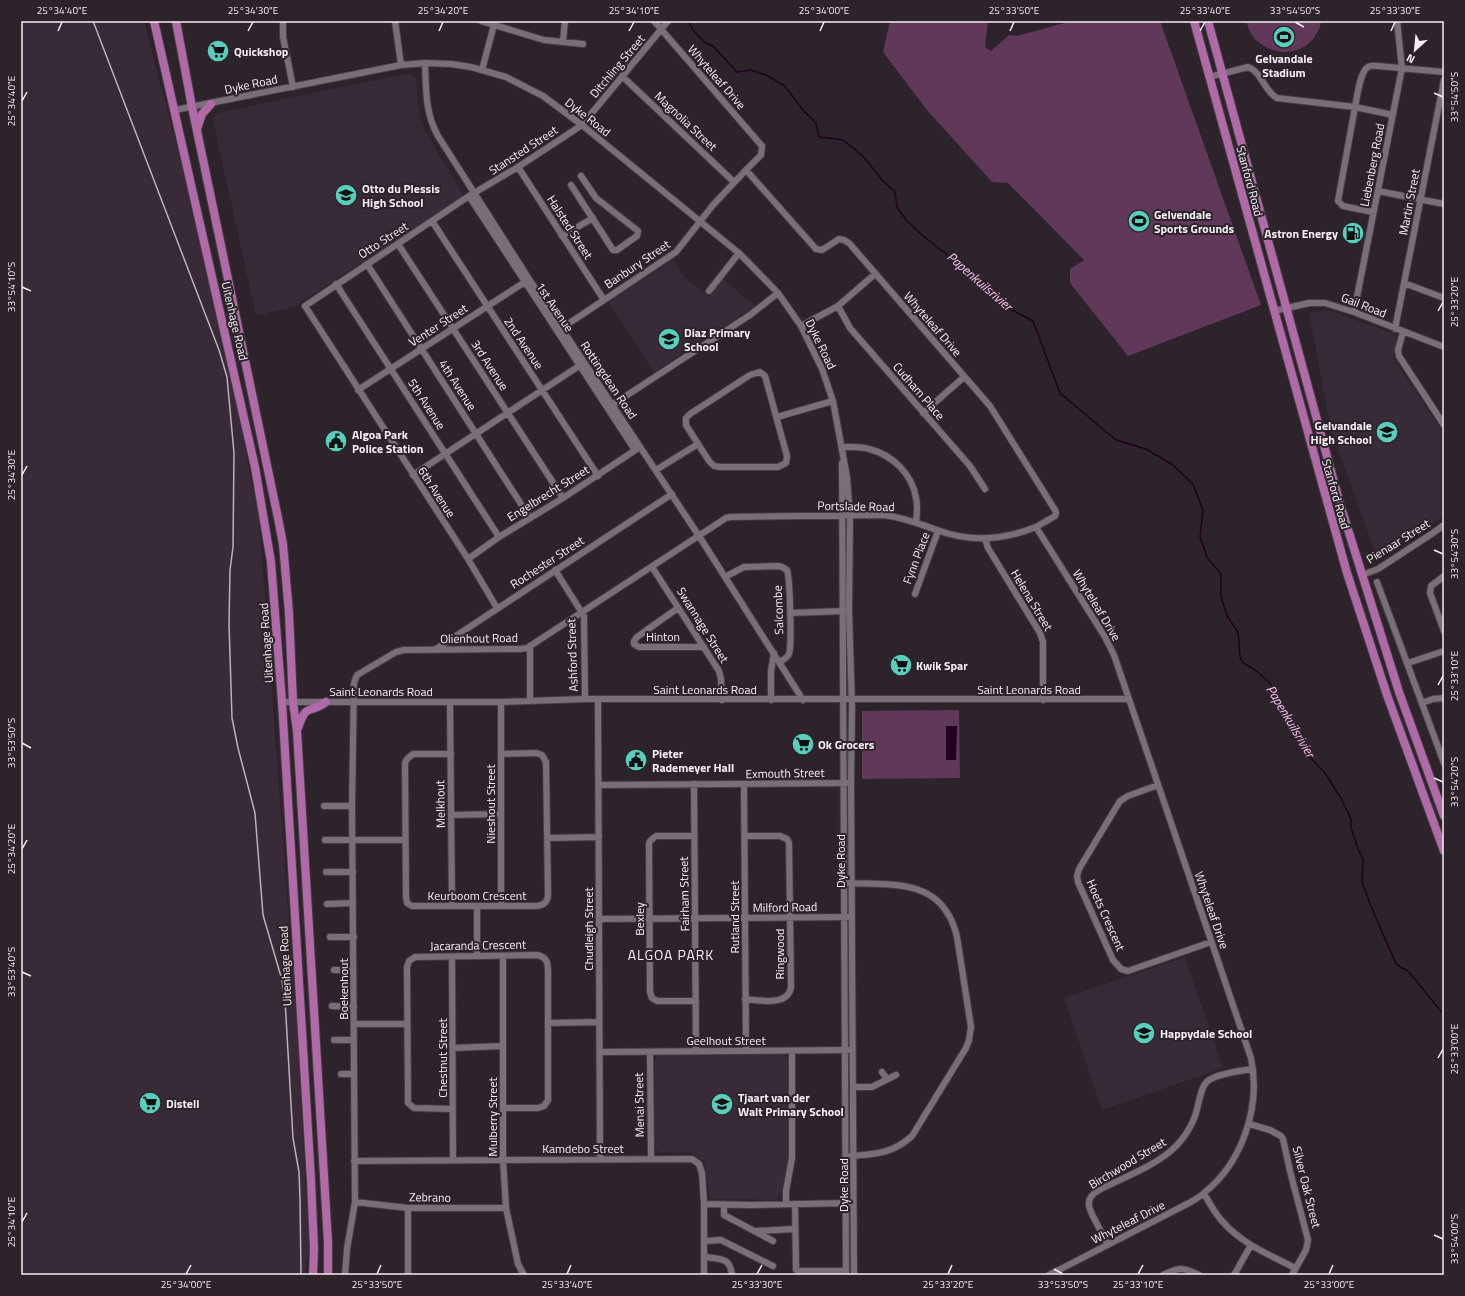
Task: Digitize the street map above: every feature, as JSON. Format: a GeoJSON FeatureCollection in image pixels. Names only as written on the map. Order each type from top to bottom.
{"type":"FeatureCollection","features":[{"type":"Feature","properties":{"kind":"main road","name":"Uitenhage Road"},"geometry":{"type":"LineString","coordinates":[[154,21],[262,498],[272,562],[311,1180],[314,1249],[313,1275]]}},
{"type":"Feature","properties":{"kind":"main road","name":"Uitenhage Road"},"geometry":{"type":"LineString","coordinates":[[176,21],[192,107],[283,544],[297,731],[327,1234],[328,1275]]}},
{"type":"Feature","properties":{"kind":"main road","name":"Stanford Road"},"geometry":{"type":"LineString","coordinates":[[1194,21],[1347,573],[1387,695],[1444,851]]}},
{"type":"Feature","properties":{"kind":"main road","name":"Stanford Road"},"geometry":{"type":"LineString","coordinates":[[1208,21],[1340,504],[1399,692],[1444,816]]}},
{"type":"Feature","properties":{"kind":"main road"},"geometry":{"type":"LineString","coordinates":[[197,131],[202,114],[211,104]]}},
{"type":"Feature","properties":{"kind":"main road"},"geometry":{"type":"LineString","coordinates":[[297,731],[304,712],[326,702]]}},
{"type":"Feature","properties":{"kind":"street"},"geometry":{"type":"LineString","coordinates":[[283,21],[283,37],[293,87]]}},
{"type":"Feature","properties":{"kind":"street"},"geometry":{"type":"LineString","coordinates":[[395,21],[400,65]]}},
{"type":"Feature","properties":{"kind":"street"},"geometry":{"type":"LineString","coordinates":[[481,21],[495,23],[541,40],[583,44]]}},
{"type":"Feature","properties":{"kind":"street"},"geometry":{"type":"LineString","coordinates":[[563,42],[565,21]]}},
{"type":"Feature","properties":{"kind":"street","name":"Whyteleaf Drive"},"geometry":{"type":"LineString","coordinates":[[654,21],[762,146],[761,155],[746,170],[816,249],[822,250],[837,240],[844,240],[849,243],[994,412],[1056,511],[1055,516],[1036,527],[1105,637],[1114,655],[1249,1051],[1253,1069],[1254,1084],[1249,1124],[1241,1146],[1231,1163],[1217,1180],[1204,1194],[1049,1275]]}},
{"type":"Feature","properties":{"kind":"street","name":"Ditchling Street"},"geometry":{"type":"LineString","coordinates":[[582,125],[668,21]]}},
{"type":"Feature","properties":{"kind":"street","name":"Liebenberg Road"},"geometry":{"type":"LineString","coordinates":[[1354,312],[1402,68],[1397,21]]}},
{"type":"Feature","properties":{"kind":"street"},"geometry":{"type":"LineString","coordinates":[[482,70],[495,23]]}},
{"type":"Feature","properties":{"kind":"street","name":"Dyke Road"},"geometry":{"type":"LineString","coordinates":[[175,110],[400,65],[425,63],[455,64],[482,70],[506,78],[535,92],[582,125],[739,253],[778,293],[801,326],[822,370],[833,401],[847,477],[850,516],[854,1275]]}},
{"type":"Feature","properties":{"kind":"street","name":"Rottingdean Road"},"geometry":{"type":"LineString","coordinates":[[425,63],[426,103],[430,120],[472,195],[527,280],[562,328],[582,364],[612,405],[638,448],[656,470],[700,536],[803,700]]}},
{"type":"Feature","properties":{"kind":"street"},"geometry":{"type":"LineString","coordinates":[[1374,212],[1343,206],[1338,201],[1362,75],[1367,67],[1378,66],[1444,72]]}},
{"type":"Feature","properties":{"kind":"street"},"geometry":{"type":"LineString","coordinates":[[1209,78],[1248,67],[1256,73],[1271,94],[1277,98],[1355,107],[1393,115]]}},
{"type":"Feature","properties":{"kind":"street","name":"Magnolia Street"},"geometry":{"type":"LineString","coordinates":[[622,76],[734,182]]}},
{"type":"Feature","properties":{"kind":"street","name":"Martin Street"},"geometry":{"type":"LineString","coordinates":[[1395,329],[1420,199],[1441,115],[1444,80]]}},
{"type":"Feature","properties":{"kind":"street","name":"Stansted Street"},"geometry":{"type":"LineString","coordinates":[[472,195],[582,125]]}},
{"type":"Feature","properties":{"kind":"street","name":"Halsted Street"},"geometry":{"type":"LineString","coordinates":[[518,167],[604,300]]}},
{"type":"Feature","properties":{"kind":"street","name":"Banbury Street"},"geometry":{"type":"LineString","coordinates":[[562,328],[671,256],[680,248],[713,205],[746,170]]}},
{"type":"Feature","properties":{"kind":"street"},"geometry":{"type":"LineString","coordinates":[[571,185],[614,250],[622,247],[639,234],[637,229],[596,198],[581,176]]}},
{"type":"Feature","properties":{"kind":"street"},"geometry":{"type":"LineString","coordinates":[[1378,191],[1444,204]]}},
{"type":"Feature","properties":{"kind":"street","name":"Otto Street"},"geometry":{"type":"LineString","coordinates":[[305,308],[306,304],[472,195]]}},
{"type":"Feature","properties":{"kind":"street"},"geometry":{"type":"LineString","coordinates":[[584,205],[596,198]]}},
{"type":"Feature","properties":{"kind":"street"},"geometry":{"type":"LineString","coordinates":[[562,236],[593,218]]}},
{"type":"Feature","properties":{"kind":"street","name":"2nd Avenue"},"geometry":{"type":"LineString","coordinates":[[432,222],[598,476]]}},
{"type":"Feature","properties":{"kind":"street","name":"3rd Avenue"},"geometry":{"type":"LineString","coordinates":[[398,244],[563,498]]}},
{"type":"Feature","properties":{"kind":"street"},"geometry":{"type":"LineString","coordinates":[[709,291],[739,253]]}},
{"type":"Feature","properties":{"kind":"street","name":"4th Avenue"},"geometry":{"type":"LineString","coordinates":[[367,264],[530,518]]}},
{"type":"Feature","properties":{"kind":"street"},"geometry":{"type":"LineString","coordinates":[[801,326],[838,306],[875,274]]}},
{"type":"Feature","properties":{"kind":"street","name":"Venter Street"},"geometry":{"type":"LineString","coordinates":[[358,390],[527,280]]}},
{"type":"Feature","properties":{"kind":"street","name":"1st Avenue"},"geometry":{"type":"LineString","coordinates":[[527,280],[638,448]]}},
{"type":"Feature","properties":{"kind":"street"},"geometry":{"type":"LineString","coordinates":[[1404,283],[1444,298]]}},
{"type":"Feature","properties":{"kind":"street","name":"5th Avenue"},"geometry":{"type":"LineString","coordinates":[[336,284],[499,537]]}},
{"type":"Feature","properties":{"kind":"street"},"geometry":{"type":"LineString","coordinates":[[612,405],[750,315],[778,293]]}},
{"type":"Feature","properties":{"kind":"street","name":"Gail Road"},"geometry":{"type":"LineString","coordinates":[[1274,311],[1320,302],[1331,304],[1444,347]]}},
{"type":"Feature","properties":{"kind":"street","name":"Cudham Place"},"geometry":{"type":"LineString","coordinates":[[838,306],[850,328],[970,466],[985,489]]}},
{"type":"Feature","properties":{"kind":"street","name":"6th Avenue"},"geometry":{"type":"LineString","coordinates":[[305,308],[468,559],[497,608]]}},
{"type":"Feature","properties":{"kind":"street"},"geometry":{"type":"LineString","coordinates":[[1403,332],[1398,350],[1399,356],[1444,425]]}},
{"type":"Feature","properties":{"kind":"street"},"geometry":{"type":"LineString","coordinates":[[413,475],[582,364]]}},
{"type":"Feature","properties":{"kind":"street"},"geometry":{"type":"LineString","coordinates":[[754,373],[761,373],[765,376],[787,456],[786,463],[780,467],[716,467],[709,461],[698,444],[686,425],[688,416],[754,373]]}},
{"type":"Feature","properties":{"kind":"street"},"geometry":{"type":"LineString","coordinates":[[923,413],[964,377]]}},
{"type":"Feature","properties":{"kind":"street"},"geometry":{"type":"LineString","coordinates":[[777,417],[833,401]]}},
{"type":"Feature","properties":{"kind":"street"},"geometry":{"type":"LineString","coordinates":[[656,470],[698,444]]}},
{"type":"Feature","properties":{"kind":"street","name":"Dyke Road"},"geometry":{"type":"LineString","coordinates":[[842,447],[841,516],[844,699],[843,783],[847,1204],[846,1273]]}},
{"type":"Feature","properties":{"kind":"street"},"geometry":{"type":"LineString","coordinates":[[842,447],[874,450],[888,457],[901,467],[912,483],[916,495],[916,522]]}},
{"type":"Feature","properties":{"kind":"street","name":"Engelbrecht Street"},"geometry":{"type":"LineString","coordinates":[[468,559],[499,537],[598,476],[638,448]]}},
{"type":"Feature","properties":{"kind":"street","name":"Rochester Street"},"geometry":{"type":"LineString","coordinates":[[435,650],[672,494]]}},
{"type":"Feature","properties":{"kind":"street","name":"Portslade Road"},"geometry":{"type":"LineString","coordinates":[[700,536],[726,518],[731,517],[883,515],[916,522],[938,531],[969,538],[985,539],[1011,536],[1036,527]]}},
{"type":"Feature","properties":{"kind":"street","name":"Pienaar Street"},"geometry":{"type":"LineString","coordinates":[[1362,575],[1378,569],[1444,525]]}},
{"type":"Feature","properties":{"kind":"street","name":"Fynn Place"},"geometry":{"type":"LineString","coordinates":[[915,594],[938,531]]}},
{"type":"Feature","properties":{"kind":"street","name":"Olienhout Road"},"geometry":{"type":"LineString","coordinates":[[354,702],[355,679],[361,671],[396,652],[412,649],[519,649],[530,646],[700,536]]}},
{"type":"Feature","properties":{"kind":"street","name":"Helena Street"},"geometry":{"type":"LineString","coordinates":[[985,539],[988,548],[1040,632],[1043,642],[1043,700]]}},
{"type":"Feature","properties":{"kind":"street","name":"Salcombe"},"geometry":{"type":"LineString","coordinates":[[725,577],[749,566],[782,567],[788,573],[790,613],[789,652],[787,657],[780,662]]}},
{"type":"Feature","properties":{"kind":"street","name":"Swannage Street"},"geometry":{"type":"LineString","coordinates":[[652,567],[704,647],[720,675],[722,700]]}},
{"type":"Feature","properties":{"kind":"street","name":"Ashford Street"},"geometry":{"type":"LineString","coordinates":[[555,570],[582,612],[584,620],[584,699]]}},
{"type":"Feature","properties":{"kind":"street"},"geometry":{"type":"LineString","coordinates":[[1443,627],[1430,593],[1431,586],[1444,576]]}},
{"type":"Feature","properties":{"kind":"street"},"geometry":{"type":"LineString","coordinates":[[1377,582],[1444,762]]}},
{"type":"Feature","properties":{"kind":"street","name":"Hinton"},"geometry":{"type":"LineString","coordinates":[[678,608],[637,637],[634,644],[639,647],[704,647]]}},
{"type":"Feature","properties":{"kind":"street"},"geometry":{"type":"LineString","coordinates":[[790,613],[850,611]]}},
{"type":"Feature","properties":{"kind":"street"},"geometry":{"type":"LineString","coordinates":[[530,646],[530,700]]}},
{"type":"Feature","properties":{"kind":"street"},"geometry":{"type":"LineString","coordinates":[[1408,663],[1444,651]]}},
{"type":"Feature","properties":{"kind":"street"},"geometry":{"type":"LineString","coordinates":[[771,700],[771,671],[774,653]]}},
{"type":"Feature","properties":{"kind":"street"},"geometry":{"type":"LineString","coordinates":[[1422,703],[1433,699],[1444,698]]}},
{"type":"Feature","properties":{"kind":"street","name":"Saint Leonards Road"},"geometry":{"type":"LineString","coordinates":[[282,702],[501,702],[584,699],[1129,699]]}},
{"type":"Feature","properties":{"kind":"street","name":"Chudleigh Street"},"geometry":{"type":"LineString","coordinates":[[598,700],[600,1159]]}},
{"type":"Feature","properties":{"kind":"street","name":"Boekenhout"},"geometry":{"type":"LineString","coordinates":[[345,1275],[347,1249],[355,1202],[352,840],[354,702]]}},
{"type":"Feature","properties":{"kind":"street","name":"Melkhout"},"geometry":{"type":"LineString","coordinates":[[450,702],[452,906]]}},
{"type":"Feature","properties":{"kind":"street","name":"Nieshout Street"},"geometry":{"type":"LineString","coordinates":[[501,702],[502,906]]}},
{"type":"Feature","properties":{"kind":"street","name":"Keurboom Crescent"},"geometry":{"type":"LineString","coordinates":[[451,754],[413,754],[405,763],[406,896],[407,903],[415,907],[537,906],[547,901],[547,766],[545,759],[542,755],[536,753],[501,754]]}},
{"type":"Feature","properties":{"kind":"street","name":"Exmouth Street"},"geometry":{"type":"LineString","coordinates":[[599,785],[851,783]]}},
{"type":"Feature","properties":{"kind":"street","name":"Fairham Street"},"geometry":{"type":"LineString","coordinates":[[694,784],[696,1050]]}},
{"type":"Feature","properties":{"kind":"street","name":"Rutland Street"},"geometry":{"type":"LineString","coordinates":[[744,784],[746,1051]]}},
{"type":"Feature","properties":{"kind":"street","name":"Hoets Crescent"},"geometry":{"type":"LineString","coordinates":[[1158,786],[1128,796],[1117,804],[1079,869],[1077,876],[1078,882],[1113,960],[1121,970],[1128,971],[1211,942]]}},
{"type":"Feature","properties":{"kind":"street"},"geometry":{"type":"LineString","coordinates":[[324,806],[352,806]]}},
{"type":"Feature","properties":{"kind":"street"},"geometry":{"type":"LineString","coordinates":[[451,815],[501,814]]}},
{"type":"Feature","properties":{"kind":"street","name":"Bexley"},"geometry":{"type":"LineString","coordinates":[[694,836],[656,836],[650,841],[650,992],[652,998],[661,1002],[696,1001]]}},
{"type":"Feature","properties":{"kind":"street","name":"Ringwood"},"geometry":{"type":"LineString","coordinates":[[745,836],[780,836],[787,839],[789,843],[790,918],[789,995],[780,1000],[745,999]]}},
{"type":"Feature","properties":{"kind":"street"},"geometry":{"type":"LineString","coordinates":[[547,838],[599,837]]}},
{"type":"Feature","properties":{"kind":"street"},"geometry":{"type":"LineString","coordinates":[[325,840],[405,840]]}},
{"type":"Feature","properties":{"kind":"street"},"geometry":{"type":"LineString","coordinates":[[326,872],[353,872]]}},
{"type":"Feature","properties":{"kind":"street"},"geometry":{"type":"LineString","coordinates":[[844,883],[902,886],[912,888],[931,897],[946,911],[957,937],[971,1027],[966,1048],[912,1136],[887,1152],[846,1156]]}},
{"type":"Feature","properties":{"kind":"street"},"geometry":{"type":"LineString","coordinates":[[327,904],[353,903]]}},
{"type":"Feature","properties":{"kind":"street"},"geometry":{"type":"LineString","coordinates":[[476,907],[477,956]]}},
{"type":"Feature","properties":{"kind":"street","name":"Milford Road"},"geometry":{"type":"LineString","coordinates":[[599,919],[852,917]]}},
{"type":"Feature","properties":{"kind":"street"},"geometry":{"type":"LineString","coordinates":[[330,937],[354,937]]}},
{"type":"Feature","properties":{"kind":"street","name":"Chestnut Street"},"geometry":{"type":"LineString","coordinates":[[452,956],[453,1160]]}},
{"type":"Feature","properties":{"kind":"street","name":"Mulberry Street"},"geometry":{"type":"LineString","coordinates":[[503,956],[503,1160],[506,1208],[518,1264],[524,1275]]}},
{"type":"Feature","properties":{"kind":"street","name":"Jacaranda Crescent"},"geometry":{"type":"LineString","coordinates":[[452,1109],[414,1108],[409,1104],[407,967],[409,961],[415,957],[542,956],[547,961],[549,1097],[544,1106],[538,1108],[503,1108]]}},
{"type":"Feature","properties":{"kind":"street"},"geometry":{"type":"LineString","coordinates":[[334,970],[353,970]]}},
{"type":"Feature","properties":{"kind":"street"},"geometry":{"type":"LineString","coordinates":[[332,1006],[354,1007]]}},
{"type":"Feature","properties":{"kind":"street"},"geometry":{"type":"LineString","coordinates":[[548,1023],[599,1022]]}},
{"type":"Feature","properties":{"kind":"street"},"geometry":{"type":"LineString","coordinates":[[354,1024],[408,1024]]}},
{"type":"Feature","properties":{"kind":"street"},"geometry":{"type":"LineString","coordinates":[[334,1040],[354,1040]]}},
{"type":"Feature","properties":{"kind":"street"},"geometry":{"type":"LineString","coordinates":[[453,1048],[502,1046]]}},
{"type":"Feature","properties":{"kind":"street","name":"Geelhout Street"},"geometry":{"type":"LineString","coordinates":[[600,1052],[696,1050],[853,1050]]}},
{"type":"Feature","properties":{"kind":"street"},"geometry":{"type":"LineString","coordinates":[[786,1204],[786,1191],[792,1158],[792,1051]]}},
{"type":"Feature","properties":{"kind":"street","name":"Menai Street"},"geometry":{"type":"LineString","coordinates":[[650,1052],[651,1158]]}},
{"type":"Feature","properties":{"kind":"street","name":"Birchwood Street"},"geometry":{"type":"LineString","coordinates":[[1108,1245],[1090,1210],[1089,1203],[1091,1196],[1099,1190],[1155,1161],[1174,1148],[1194,1120],[1203,1087],[1206,1082],[1217,1076],[1253,1069]]}},
{"type":"Feature","properties":{"kind":"street"},"geometry":{"type":"LineString","coordinates":[[882,1072],[887,1079]]}},
{"type":"Feature","properties":{"kind":"street"},"geometry":{"type":"LineString","coordinates":[[340,1074],[354,1074]]}},
{"type":"Feature","properties":{"kind":"street"},"geometry":{"type":"LineString","coordinates":[[853,1087],[872,1087],[896,1075]]}},
{"type":"Feature","properties":{"kind":"street","name":"Silver Oak Street"},"geometry":{"type":"LineString","coordinates":[[1249,1124],[1275,1133],[1280,1136],[1285,1143],[1290,1171],[1308,1237],[1306,1250],[1292,1275]]}},
{"type":"Feature","properties":{"kind":"street","name":"Kamdebo Street"},"geometry":{"type":"LineString","coordinates":[[354,1161],[689,1158],[697,1162],[702,1173],[705,1241],[704,1275]]}},
{"type":"Feature","properties":{"kind":"street"},"geometry":{"type":"LineString","coordinates":[[1204,1194],[1222,1222],[1251,1245],[1296,1268]]}},
{"type":"Feature","properties":{"kind":"street","name":"Zebrano"},"geometry":{"type":"LineString","coordinates":[[355,1202],[408,1208],[506,1208]]}},
{"type":"Feature","properties":{"kind":"street"},"geometry":{"type":"LineString","coordinates":[[704,1204],[854,1204]]}},
{"type":"Feature","properties":{"kind":"street"},"geometry":{"type":"LineString","coordinates":[[795,1204],[794,1229],[797,1271],[846,1273]]}},
{"type":"Feature","properties":{"kind":"street"},"geometry":{"type":"LineString","coordinates":[[724,1205],[724,1215],[773,1240]]}},
{"type":"Feature","properties":{"kind":"street"},"geometry":{"type":"LineString","coordinates":[[408,1208],[408,1275]]}},
{"type":"Feature","properties":{"kind":"street"},"geometry":{"type":"LineString","coordinates":[[754,1231],[794,1229]]}},
{"type":"Feature","properties":{"kind":"street"},"geometry":{"type":"LineString","coordinates":[[705,1241],[721,1240],[773,1266]]}},
{"type":"Feature","properties":{"kind":"street"},"geometry":{"type":"LineString","coordinates":[[1234,1275],[1251,1245]]}},
{"type":"Feature","properties":{"kind":"street"},"geometry":{"type":"LineString","coordinates":[[705,1257],[718,1258],[727,1262],[731,1268],[732,1275]]}},
{"type":"Feature","properties":{"kind":"street"},"geometry":{"type":"LineString","coordinates":[[1163,1275],[1179,1268],[1189,1270],[1199,1275]]}},
{"type":"Feature","properties":{"kind":"shaded area"},"geometry":{"type":"Polygon","coordinates":[[[21,21],[144,21],[178,151],[230,375],[259,519],[297,1031],[309,1249],[305,1275],[21,1275],[21,21]]]}},
{"type":"Feature","properties":{"kind":"shaded area","name":"Gelvendale Sports Grounds"},"geometry":{"type":"Polygon","coordinates":[[[890,21],[988,21],[985,47],[991,51],[1009,35],[1017,36],[1072,21],[1160,21],[1261,305],[1128,356],[1070,283],[1070,269],[1084,260],[1008,183],[992,182],[927,110],[883,52],[890,21]]]}},
{"type":"Feature","properties":{"kind":"shaded area","name":"Gelvandale Stadium"},"geometry":{"type":"Polygon","coordinates":[[[1246,21],[1321,21],[1318,32],[1308,44],[1296,51],[1282,52],[1274,51],[1255,40],[1246,21]]]}},
{"type":"Feature","properties":{"kind":"shaded area","name":"Otto du Plessis High School"},"geometry":{"type":"Polygon","coordinates":[[[409,73],[416,78],[418,108],[424,129],[462,193],[461,198],[294,307],[260,315],[255,312],[213,120],[217,113],[409,73]]]}},
{"type":"Feature","properties":{"kind":"shaded area","name":"Diaz Primary School"},"geometry":{"type":"Polygon","coordinates":[[[674,260],[683,276],[708,296],[722,278],[755,306],[654,372],[608,301],[674,260]]]}},
{"type":"Feature","properties":{"kind":"shaded area","name":"Gelvandale High School"},"geometry":{"type":"Polygon","coordinates":[[[1328,310],[1397,335],[1393,358],[1444,434],[1444,516],[1388,552],[1378,556],[1376,555],[1331,430],[1309,313],[1328,310]]]}},
{"type":"Feature","properties":{"kind":"shaded area"},"geometry":{"type":"Polygon","coordinates":[[[959,710],[960,778],[862,779],[862,711],[959,710]]]}},
{"type":"Feature","properties":{"kind":"shaded area"},"geometry":{"type":"Polygon","coordinates":[[[946,726],[957,726],[956,760],[946,760],[946,726]]]}},
{"type":"Feature","properties":{"kind":"shaded area","name":"Happydale School"},"geometry":{"type":"Polygon","coordinates":[[[1185,957],[1223,1068],[1102,1110],[1064,998],[1185,957]]]}},
{"type":"Feature","properties":{"kind":"shaded area","name":"Tjaart van der Walt Primary School"},"geometry":{"type":"Polygon","coordinates":[[[659,1055],[784,1055],[788,1059],[789,1169],[784,1186],[777,1200],[710,1199],[705,1163],[691,1152],[659,1153],[655,1148],[654,1060],[659,1055]]]}},
{"type":"Feature","properties":{"kind":"waterway","name":"Papenkuilsrivier"},"geometry":{"type":"LineString","coordinates":[[688,21],[693,30],[704,42],[713,46],[737,72],[750,70],[766,75],[785,86],[802,109],[816,123],[819,137],[843,140],[863,156],[882,180],[895,192],[897,207],[907,221],[950,257],[962,263],[1008,308],[1033,321],[1060,393],[1116,440],[1146,449],[1173,465],[1193,484],[1203,510],[1200,537],[1207,557],[1221,574],[1221,596],[1227,616],[1238,632],[1242,662],[1255,670],[1270,683],[1309,756],[1324,772],[1341,798],[1351,819],[1351,828],[1363,859],[1362,882],[1396,964],[1409,972],[1444,1015]]}},
{"type":"Feature","properties":{"kind":"railway"},"geometry":{"type":"LineString","coordinates":[[93,21],[219,350],[227,377],[234,453],[233,547],[230,570],[229,624],[232,718],[238,748],[255,813],[263,915],[282,980],[285,1000],[293,1138],[299,1172],[301,1275]]}},
{"type":"Feature","properties":{"kind":"place","name":"Gelvandale Stadium"},"geometry":{"type":"Point","coordinates":[1284,37]}},
{"type":"Feature","properties":{"kind":"place","name":"Quickshop"},"geometry":{"type":"Point","coordinates":[218,51]}},
{"type":"Feature","properties":{"kind":"place","name":"Otto du Plessis High School"},"geometry":{"type":"Point","coordinates":[346,195]}},
{"type":"Feature","properties":{"kind":"place","name":"Gelvendale Sports Grounds"},"geometry":{"type":"Point","coordinates":[1139,221]}},
{"type":"Feature","properties":{"kind":"place","name":"Astron Energy"},"geometry":{"type":"Point","coordinates":[1353,233]}},
{"type":"Feature","properties":{"kind":"place","name":"Diaz Primary School"},"geometry":{"type":"Point","coordinates":[669,339]}},
{"type":"Feature","properties":{"kind":"place","name":"Gelvandale High School"},"geometry":{"type":"Point","coordinates":[1387,432]}},
{"type":"Feature","properties":{"kind":"place","name":"Algoa Park Police Station"},"geometry":{"type":"Point","coordinates":[336,441]}},
{"type":"Feature","properties":{"kind":"place","name":"Kwik Spar"},"geometry":{"type":"Point","coordinates":[901,665]}},
{"type":"Feature","properties":{"kind":"place","name":"Ok Grocers"},"geometry":{"type":"Point","coordinates":[803,744]}},
{"type":"Feature","properties":{"kind":"place","name":"Pieter Rademeyer Hall"},"geometry":{"type":"Point","coordinates":[636,760]}},
{"type":"Feature","properties":{"kind":"place","name":"Happydale School"},"geometry":{"type":"Point","coordinates":[1144,1033]}},
{"type":"Feature","properties":{"kind":"place","name":"Distell"},"geometry":{"type":"Point","coordinates":[150,1103]}},
{"type":"Feature","properties":{"kind":"place","name":"Tjaart van der Walt Primary School"},"geometry":{"type":"Point","coordinates":[722,1104]}},
{"type":"Feature","properties":{"kind":"district","name":"ALGOA PARK"},"geometry":{"type":"Point","coordinates":[671,954]}}]}
